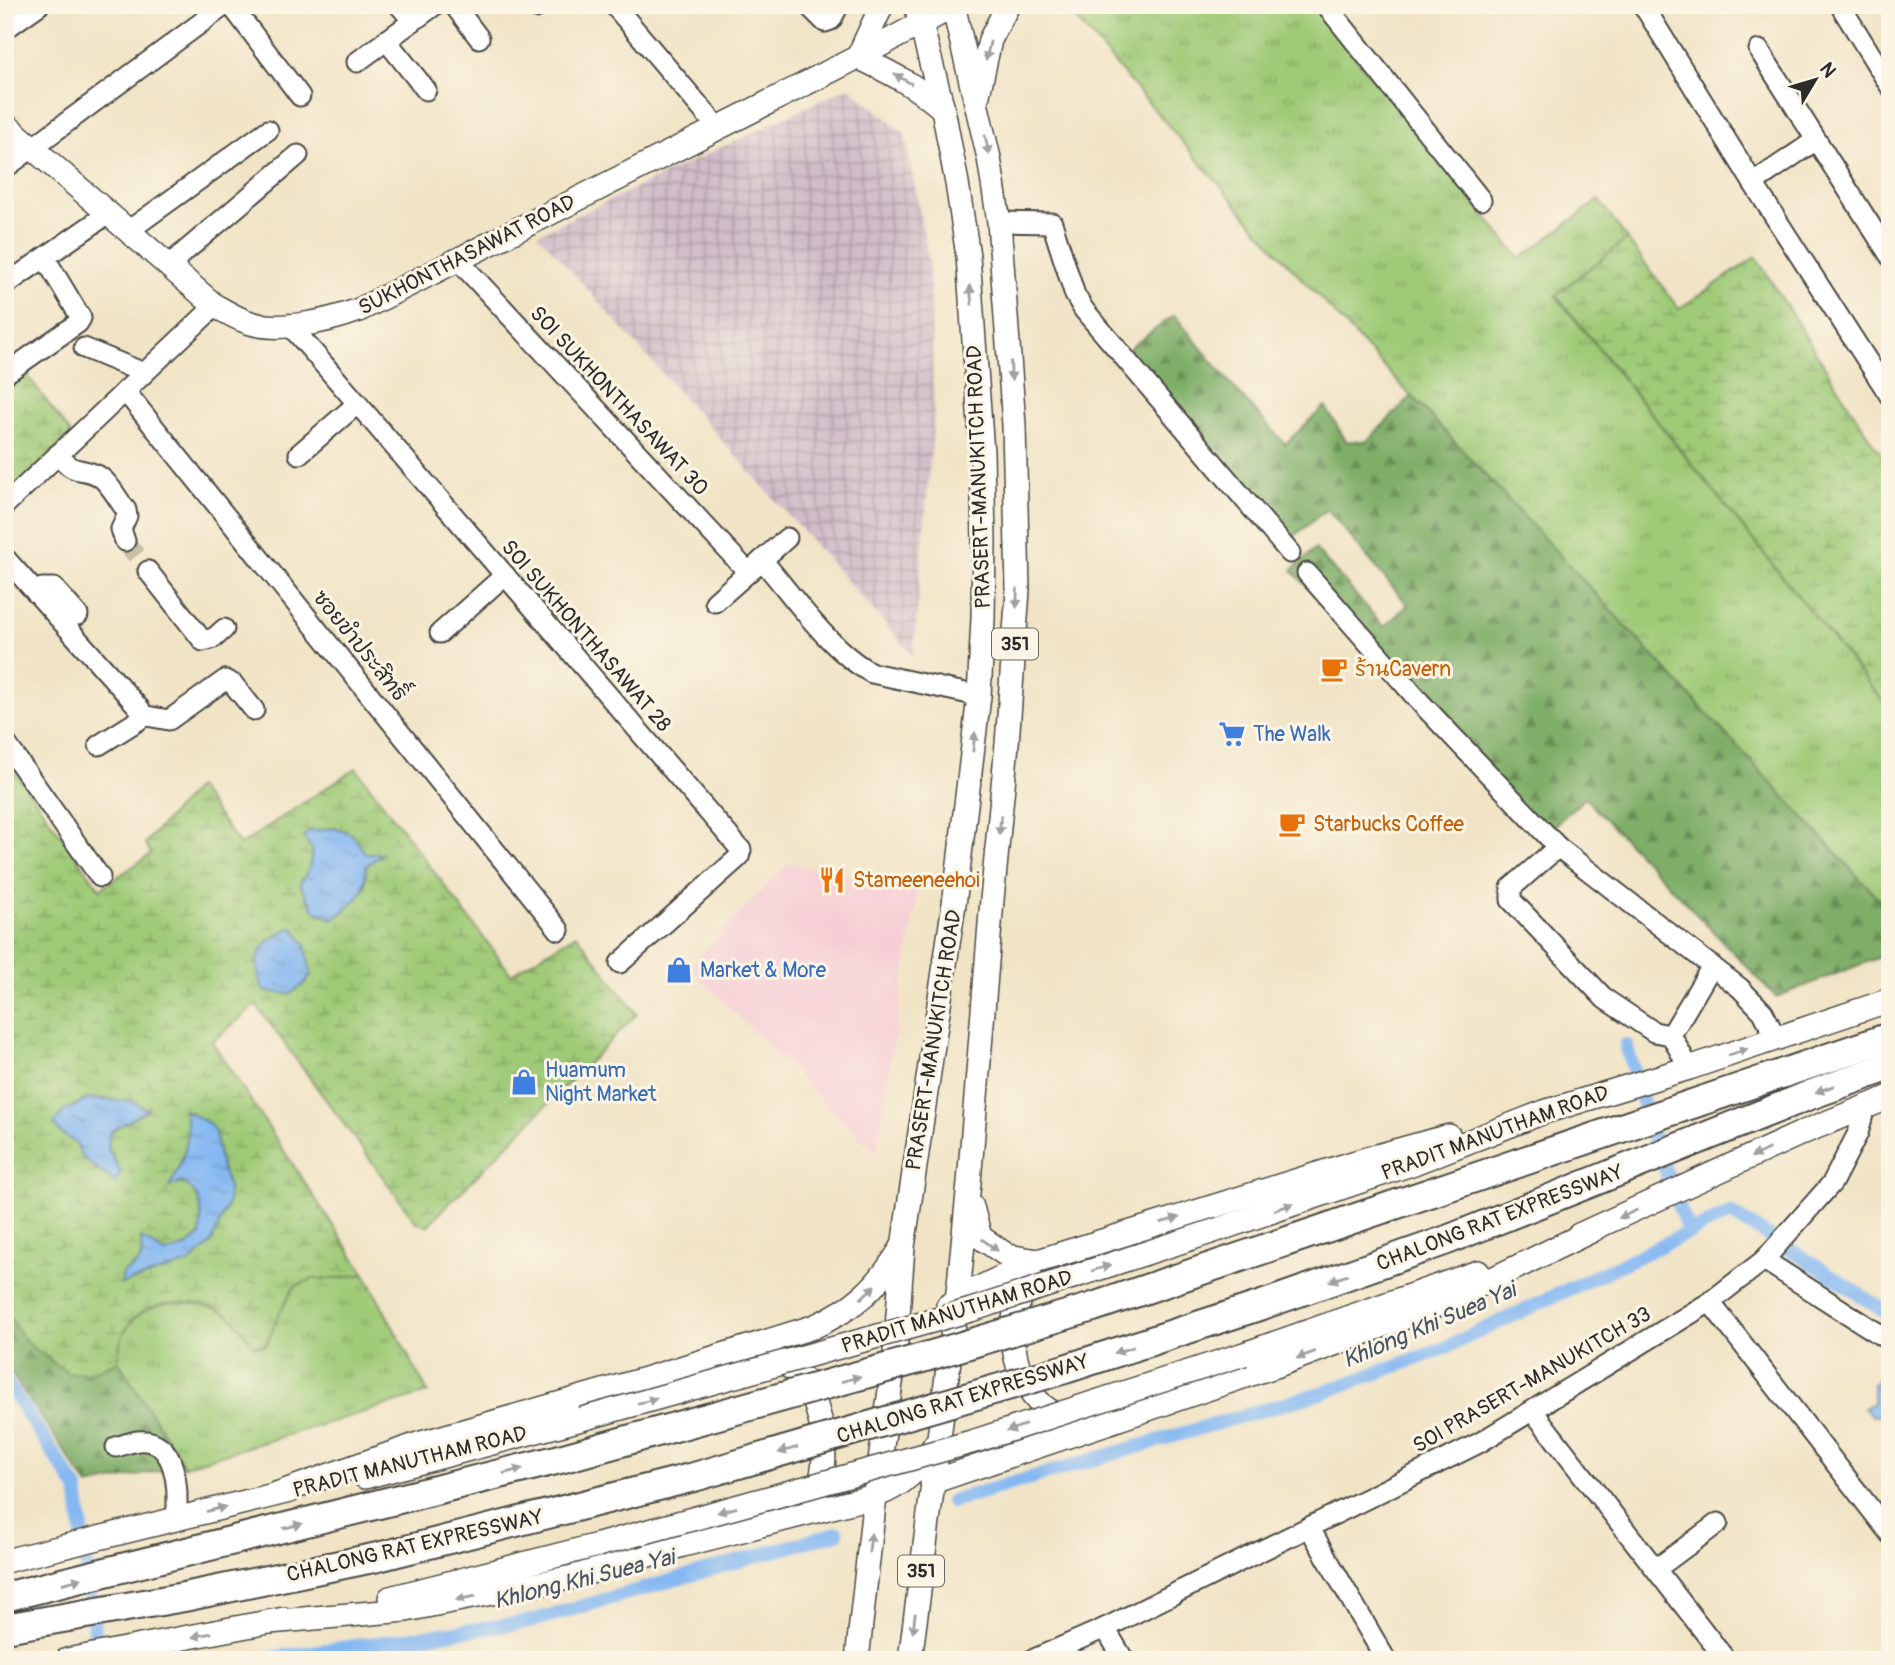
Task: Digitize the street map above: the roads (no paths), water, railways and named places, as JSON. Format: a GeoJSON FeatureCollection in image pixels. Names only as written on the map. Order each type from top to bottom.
{"type":"FeatureCollection","features":[{"type":"Feature","properties":{"kind":"highway","name":"CHALONG RAT EXPRESSWAY"},"geometry":{"type":"LineString","coordinates":[[5,1597],[560,1459],[962,1347],[1093,1307],[1890,1037]]}},
{"type":"Feature","properties":{"kind":"highway","name":"CHALONG RAT EXPRESSWAY"},"geometry":{"type":"LineString","coordinates":[[5,1628],[184,1597],[378,1557],[682,1480],[1038,1377],[1265,1304],[1447,1240],[1810,1095],[1890,1066]]}},
{"type":"Feature","properties":{"kind":"main road"},"geometry":{"type":"LineString","coordinates":[[882,5],[858,57],[901,77],[943,109]]}},
{"type":"Feature","properties":{"kind":"main road"},"geometry":{"type":"LineString","coordinates":[[977,100],[990,40],[1007,5]]}},
{"type":"Feature","properties":{"kind":"main road","name":"SUKHONTHASAWAT ROAD"},"geometry":{"type":"LineString","coordinates":[[5,124],[215,306],[246,322],[263,325],[289,324],[337,318],[359,310],[858,57],[918,15],[954,6]]}},
{"type":"Feature","properties":{"kind":"main road","name":"PRASERT-MANUKITCH ROAD"},"geometry":{"type":"LineString","coordinates":[[910,1660],[969,1183],[1011,705],[1018,590],[1014,425],[999,222],[993,175],[954,6]]}},
{"type":"Feature","properties":{"kind":"main road","name":"PRASERT-MANUKITCH ROAD"},"geometry":{"type":"LineString","coordinates":[[857,1660],[875,1496],[895,1355],[903,1247],[955,897],[979,696],[984,539],[982,453],[968,256],[943,109],[918,15]]}},
{"type":"Feature","properties":{"kind":"main road"},"geometry":{"type":"LineString","coordinates":[[957,183],[993,175]]}},
{"type":"Feature","properties":{"kind":"main road","name":"PRADIT MANUTHAM ROAD"},"geometry":{"type":"LineString","coordinates":[[5,1561],[276,1494],[429,1461],[971,1310],[1414,1163],[1544,1112],[1777,1040],[1890,1000]]}},
{"type":"Feature","properties":{"kind":"main road"},"geometry":{"type":"LineString","coordinates":[[932,1482],[1278,1365],[1444,1303],[1804,1132],[1890,1097]]}},
{"type":"Feature","properties":{"kind":"main road"},"geometry":{"type":"LineString","coordinates":[[895,1355],[909,1336],[956,1301],[1048,1258],[1366,1159],[1544,1112]]}},
{"type":"Feature","properties":{"kind":"main road"},"geometry":{"type":"LineString","coordinates":[[969,1183],[980,1237],[1008,1256],[1048,1258]]}},
{"type":"Feature","properties":{"kind":"main road"},"geometry":{"type":"LineString","coordinates":[[88,1656],[405,1595],[975,1441],[1396,1303],[1593,1230]]}},
{"type":"Feature","properties":{"kind":"main road"},"geometry":{"type":"LineString","coordinates":[[276,1494],[418,1444],[814,1327],[840,1315],[873,1289],[903,1247]]}},
{"type":"Feature","properties":{"kind":"main road"},"geometry":{"type":"LineString","coordinates":[[1048,1258],[1020,1299],[1014,1319],[1014,1346],[1020,1371],[1031,1394],[1046,1410],[1065,1419],[1084,1422],[1117,1418]]}},
{"type":"Feature","properties":{"kind":"main road"},"geometry":{"type":"LineString","coordinates":[[741,1350],[771,1356],[795,1371],[811,1394],[821,1424],[825,1459],[823,1480],[816,1497],[793,1516]]}},
{"type":"Feature","properties":{"kind":"main road"},"geometry":{"type":"LineString","coordinates":[[269,1622],[406,1611],[572,1577],[875,1496],[895,1488],[912,1474],[925,1461],[939,1438]]}},
{"type":"Feature","properties":{"kind":"street"},"geometry":{"type":"LineString","coordinates":[[5,30],[40,5]]}},
{"type":"Feature","properties":{"kind":"street"},"geometry":{"type":"LineString","coordinates":[[5,168],[225,5]]}},
{"type":"Feature","properties":{"kind":"street"},"geometry":{"type":"LineString","coordinates":[[231,5],[300,96]]}},
{"type":"Feature","properties":{"kind":"street"},"geometry":{"type":"LineString","coordinates":[[399,5],[413,22]]}},
{"type":"Feature","properties":{"kind":"street"},"geometry":{"type":"LineString","coordinates":[[357,62],[435,5]]}},
{"type":"Feature","properties":{"kind":"street"},"geometry":{"type":"LineString","coordinates":[[454,5],[479,38]]}},
{"type":"Feature","properties":{"kind":"street"},"geometry":{"type":"LineString","coordinates":[[614,5],[718,128]]}},
{"type":"Feature","properties":{"kind":"street"},"geometry":{"type":"LineString","coordinates":[[808,5],[825,22],[831,20],[839,5]]}},
{"type":"Feature","properties":{"kind":"street"},"geometry":{"type":"LineString","coordinates":[[1326,5],[1481,200]]}},
{"type":"Feature","properties":{"kind":"street"},"geometry":{"type":"LineString","coordinates":[[1643,5],[1752,183],[1890,396]]}},
{"type":"Feature","properties":{"kind":"street"},"geometry":{"type":"LineString","coordinates":[[1839,5],[1890,86]]}},
{"type":"Feature","properties":{"kind":"street"},"geometry":{"type":"LineString","coordinates":[[386,40],[426,90]]}},
{"type":"Feature","properties":{"kind":"street"},"geometry":{"type":"LineString","coordinates":[[1759,50],[1890,256]]}},
{"type":"Feature","properties":{"kind":"street"},"geometry":{"type":"LineString","coordinates":[[128,231],[268,130]]}},
{"type":"Feature","properties":{"kind":"street"},"geometry":{"type":"LineString","coordinates":[[1752,183],[1815,140]]}},
{"type":"Feature","properties":{"kind":"street"},"geometry":{"type":"LineString","coordinates":[[169,265],[298,155]]}},
{"type":"Feature","properties":{"kind":"street"},"geometry":{"type":"LineString","coordinates":[[5,285],[109,213]]}},
{"type":"Feature","properties":{"kind":"street"},"geometry":{"type":"LineString","coordinates":[[999,222],[1052,223],[1075,295],[1084,310],[1290,552]]}},
{"type":"Feature","properties":{"kind":"street"},"geometry":{"type":"LineString","coordinates":[[5,374],[78,323],[81,318],[45,258]]}},
{"type":"Feature","properties":{"kind":"street","name":"SOI SUKHONTHASAWAT 30"},"geometry":{"type":"LineString","coordinates":[[458,260],[755,566],[858,666],[872,673],[979,696]]}},
{"type":"Feature","properties":{"kind":"street"},"geometry":{"type":"LineString","coordinates":[[5,505],[215,306]]}},
{"type":"Feature","properties":{"kind":"street","name":"SOI SUKHONTHASAWAT 28"},"geometry":{"type":"LineString","coordinates":[[289,324],[741,850],[739,856],[620,963]]}},
{"type":"Feature","properties":{"kind":"street"},"geometry":{"type":"LineString","coordinates":[[84,348],[144,373]]}},
{"type":"Feature","properties":{"kind":"street","name":"ซอยขำประสิทธิ์"},"geometry":{"type":"LineString","coordinates":[[125,391],[559,930]]}},
{"type":"Feature","properties":{"kind":"street"},"geometry":{"type":"LineString","coordinates":[[299,454],[357,404]]}},
{"type":"Feature","properties":{"kind":"street"},"geometry":{"type":"LineString","coordinates":[[58,454],[74,470],[96,475],[103,480],[126,510],[127,516],[121,528],[125,541]]}},
{"type":"Feature","properties":{"kind":"street"},"geometry":{"type":"LineString","coordinates":[[715,602],[787,538]]}},
{"type":"Feature","properties":{"kind":"street"},"geometry":{"type":"LineString","coordinates":[[5,558],[140,709],[141,715],[132,726],[99,745]]}},
{"type":"Feature","properties":{"kind":"street"},"geometry":{"type":"LineString","coordinates":[[148,571],[203,641],[214,638],[224,629]]}},
{"type":"Feature","properties":{"kind":"street"},"geometry":{"type":"LineString","coordinates":[[1307,573],[1420,702],[1558,847],[1754,1002],[1763,1012],[1777,1040]]}},
{"type":"Feature","properties":{"kind":"street"},"geometry":{"type":"LineString","coordinates":[[440,633],[505,575]]}},
{"type":"Feature","properties":{"kind":"street"},"geometry":{"type":"LineString","coordinates":[[36,593],[42,588],[54,588],[78,615]]}},
{"type":"Feature","properties":{"kind":"street"},"geometry":{"type":"LineString","coordinates":[[141,715],[169,720],[225,680],[233,684],[254,710]]}},
{"type":"Feature","properties":{"kind":"street"},"geometry":{"type":"LineString","coordinates":[[5,742],[100,877]]}},
{"type":"Feature","properties":{"kind":"street"},"geometry":{"type":"LineString","coordinates":[[1558,847],[1511,888],[1511,900],[1605,999],[1654,1032],[1671,1035]]}},
{"type":"Feature","properties":{"kind":"street"},"geometry":{"type":"LineString","coordinates":[[1671,1035],[1712,967]]}},
{"type":"Feature","properties":{"kind":"street"},"geometry":{"type":"LineString","coordinates":[[1671,1035],[1689,1068]]}},
{"type":"Feature","properties":{"kind":"street","name":"SOI PRASERT-MANUKITCH 33"},"geometry":{"type":"LineString","coordinates":[[1032,1660],[1105,1628],[1479,1443],[1710,1302],[1775,1247],[1832,1183],[1858,1133],[1865,1107]]}},
{"type":"Feature","properties":{"kind":"street"},"geometry":{"type":"LineString","coordinates":[[1775,1247],[1890,1341]]}},
{"type":"Feature","properties":{"kind":"street"},"geometry":{"type":"LineString","coordinates":[[1710,1302],[1890,1534]]}},
{"type":"Feature","properties":{"kind":"street"},"geometry":{"type":"LineString","coordinates":[[1533,1411],[1726,1660]]}},
{"type":"Feature","properties":{"kind":"street"},"geometry":{"type":"LineString","coordinates":[[116,1447],[139,1441],[150,1443],[169,1456],[176,1478],[176,1519]]}},
{"type":"Feature","properties":{"kind":"street"},"geometry":{"type":"LineString","coordinates":[[1656,1569],[1718,1522]]}},
{"type":"Feature","properties":{"kind":"street"},"geometry":{"type":"LineString","coordinates":[[1308,1527],[1386,1660]]}},
{"type":"Feature","properties":{"kind":"street"},"geometry":{"type":"LineString","coordinates":[[1105,1628],[1124,1660]]}},
{"type":"Feature","properties":{"kind":"water"},"geometry":{"type":"Polygon","coordinates":[[[334,828],[352,834],[366,854],[382,854],[366,866],[362,892],[334,919],[315,911],[300,884],[309,869],[313,850],[303,837],[308,832],[334,828]]]}},
{"type":"Feature","properties":{"kind":"water"},"geometry":{"type":"Polygon","coordinates":[[[293,927],[305,944],[311,974],[304,984],[290,994],[264,991],[257,968],[260,951],[273,938],[293,927]]]}},
{"type":"Feature","properties":{"kind":"water"},"geometry":{"type":"Polygon","coordinates":[[[88,1099],[132,1101],[148,1109],[110,1132],[108,1149],[121,1172],[115,1182],[83,1158],[76,1143],[62,1134],[54,1124],[64,1111],[88,1099]]]}},
{"type":"Feature","properties":{"kind":"water"},"geometry":{"type":"Polygon","coordinates":[[[184,1110],[209,1123],[215,1132],[220,1163],[228,1185],[228,1202],[211,1244],[189,1263],[121,1284],[123,1273],[134,1266],[142,1256],[141,1238],[165,1253],[188,1246],[200,1235],[201,1211],[198,1198],[182,1182],[169,1187],[179,1168],[187,1140],[184,1110]]]}},
{"type":"Feature","properties":{"kind":"water"},"geometry":{"type":"Polygon","coordinates":[[[1890,1368],[1890,1418],[1885,1415],[1872,1416],[1864,1408],[1873,1403],[1873,1384],[1890,1368]]]}},
{"type":"Feature","properties":{"kind":"waterway"},"geometry":{"type":"LineString","coordinates":[[1626,1045],[1655,1143],[1689,1233]]}},
{"type":"Feature","properties":{"kind":"waterway","name":"Khlong Khi Suea Yai"},"geometry":{"type":"LineString","coordinates":[[952,1501],[1321,1393],[1440,1350],[1730,1213],[1890,1315]]}},
{"type":"Feature","properties":{"kind":"waterway"},"geometry":{"type":"LineString","coordinates":[[5,1380],[77,1489],[98,1660]]}},
{"type":"Feature","properties":{"kind":"waterway","name":"Khlong Khi Suea Yai"},"geometry":{"type":"LineString","coordinates":[[255,1660],[528,1622],[837,1533]]}},
{"type":"Feature","properties":{"kind":"tunnel"},"geometry":{"type":"LineString","coordinates":[[125,541],[148,571]]}},
{"type":"Feature","properties":{"kind":"place","name":"ร้านCavern"},"geometry":{"type":"Point","coordinates":[1334,669]}},
{"type":"Feature","properties":{"kind":"place","name":"The Walk"},"geometry":{"type":"Point","coordinates":[1232,734]}},
{"type":"Feature","properties":{"kind":"place","name":"Starbucks Coffee"},"geometry":{"type":"Point","coordinates":[1292,824]}},
{"type":"Feature","properties":{"kind":"place","name":"Stameeneehoi"},"geometry":{"type":"Point","coordinates":[832,880]}},
{"type":"Feature","properties":{"kind":"place","name":"Market & More"},"geometry":{"type":"Point","coordinates":[679,970]}},
{"type":"Feature","properties":{"kind":"place","name":"Huamum Night Market"},"geometry":{"type":"Point","coordinates":[524,1082]}}]}
